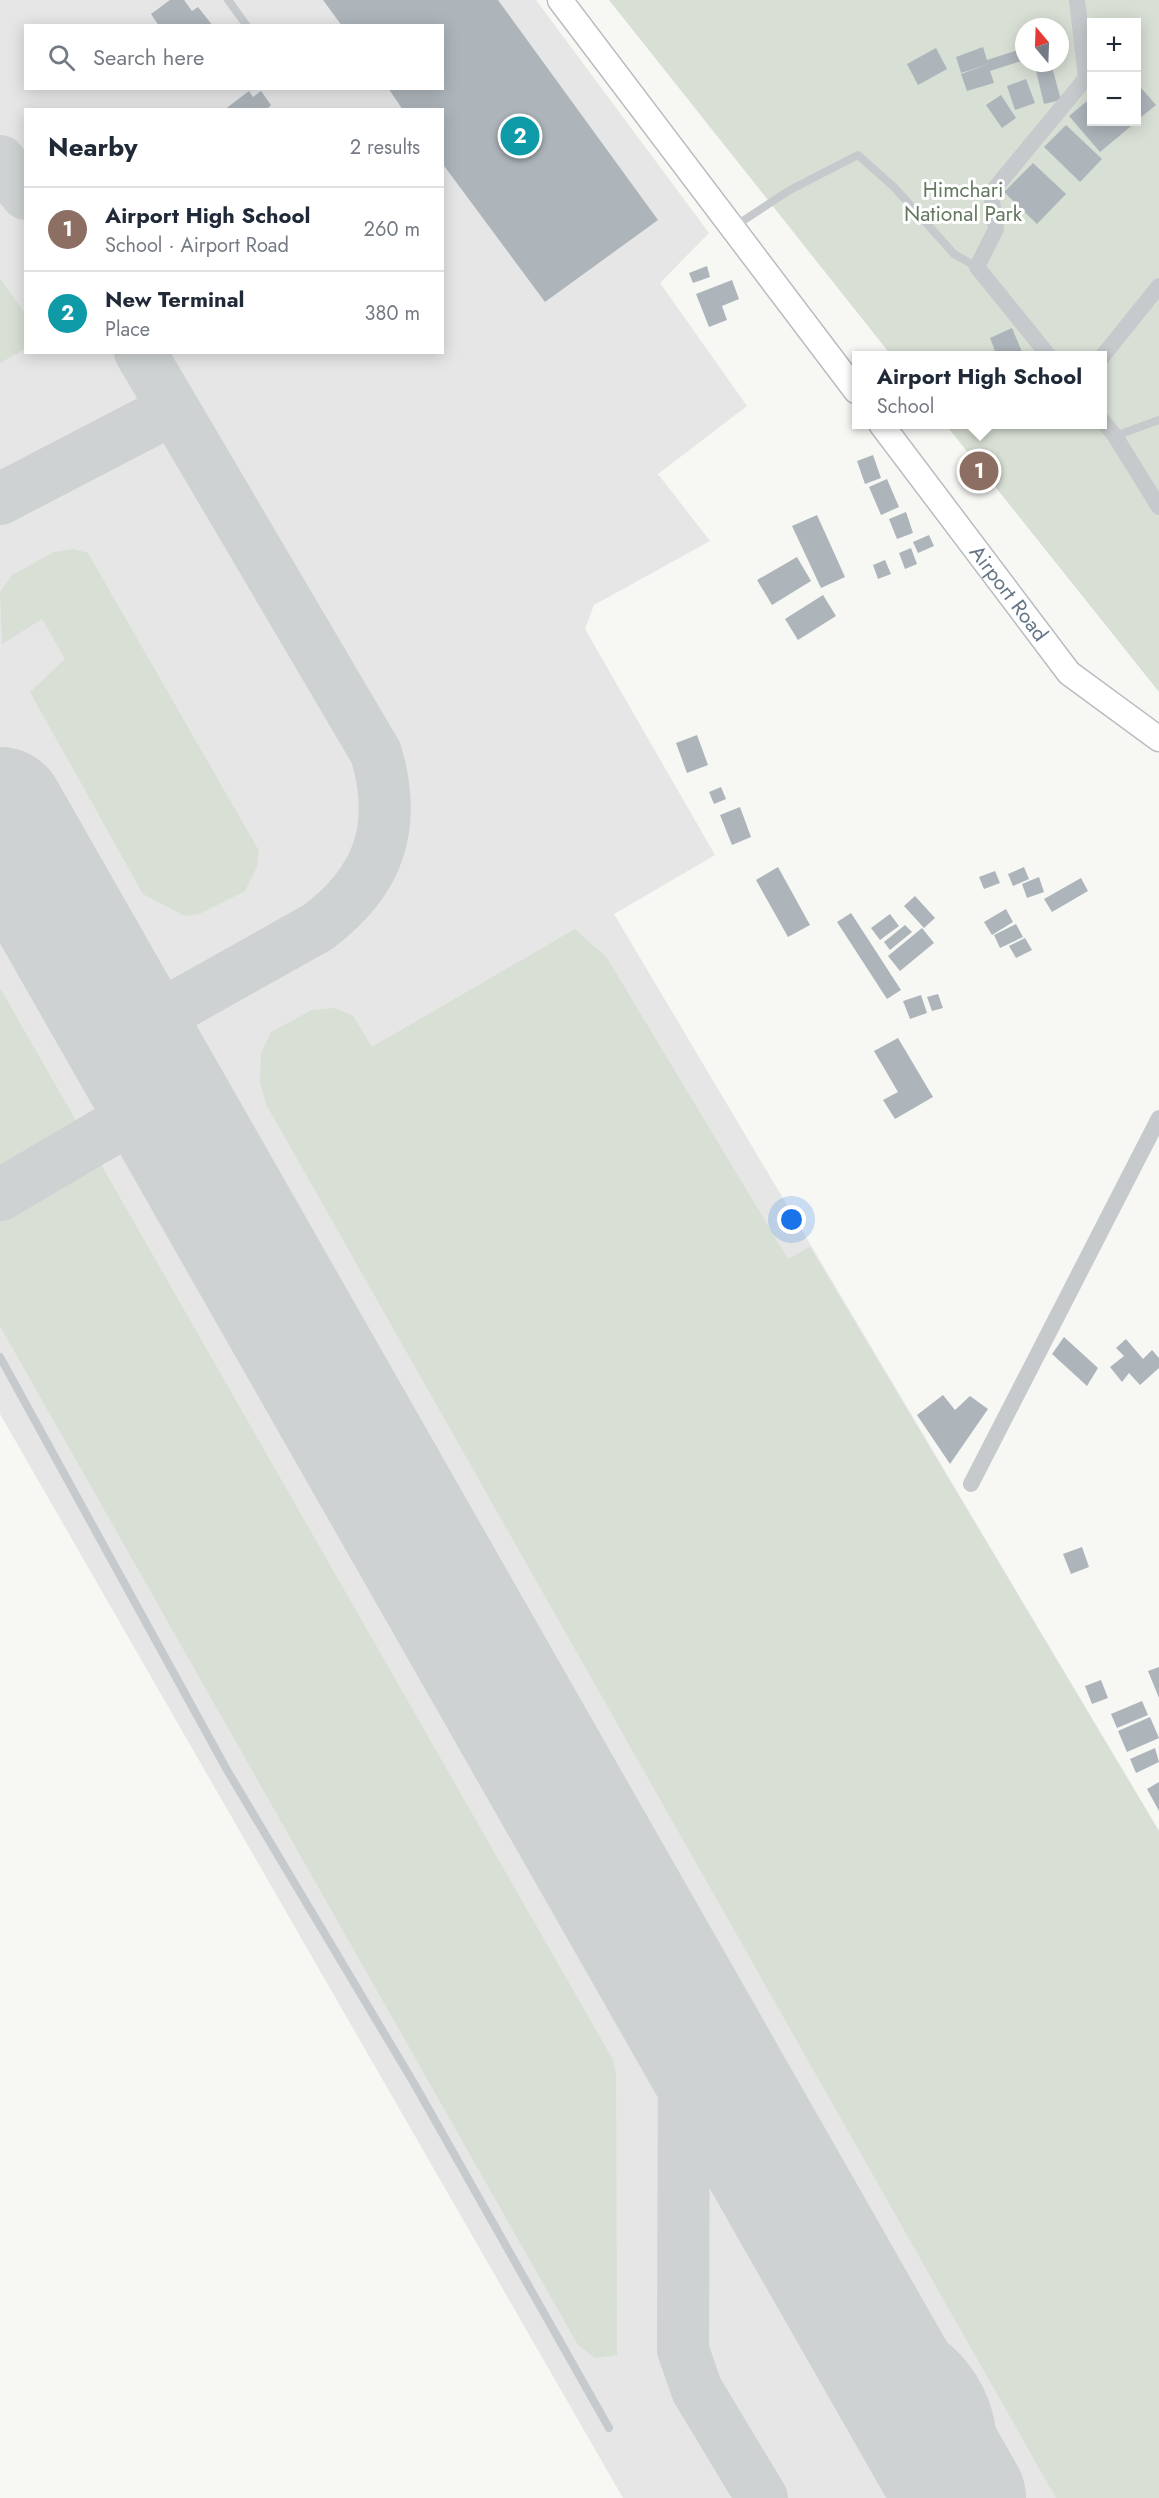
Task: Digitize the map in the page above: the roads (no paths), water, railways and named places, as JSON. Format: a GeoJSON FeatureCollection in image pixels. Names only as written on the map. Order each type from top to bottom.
{"type":"FeatureCollection","features":[{"type":"Feature","properties":{"kind":"street"},"geometry":{"type":"LineString","coordinates":[[560,0],[852,386]]}},
{"type":"Feature","properties":{"kind":"street"},"geometry":{"type":"LineString","coordinates":[[1045,351],[977,267],[996,228],[991,193],[1086,78],[1077,0]]}},
{"type":"Feature","properties":{"kind":"street"},"geometry":{"type":"LineString","coordinates":[[1107,351],[1159,286]]}},
{"type":"Feature","properties":{"kind":"street"},"geometry":{"type":"LineString","coordinates":[[1107,426],[1159,507]]}},
{"type":"Feature","properties":{"kind":"street","name":"Airport Road"},"geometry":{"type":"LineString","coordinates":[[885,429],[1069,673],[1159,740]]}},
{"type":"Feature","properties":{"kind":"street"},"geometry":{"type":"LineString","coordinates":[[971,1484],[1159,1118]]}},
{"type":"Feature","properties":{"kind":"lane"},"geometry":{"type":"LineString","coordinates":[[228,0],[246,24]]}},
{"type":"Feature","properties":{"kind":"lane"},"geometry":{"type":"LineString","coordinates":[[733,228],[790,190],[858,155],[894,187],[954,254],[977,267]]}},
{"type":"Feature","properties":{"kind":"lane"},"geometry":{"type":"LineString","coordinates":[[1115,436],[1159,420]]}},
{"type":"Feature","properties":{"kind":"lane"},"geometry":{"type":"LineString","coordinates":[[0,1357],[227,1770],[415,2085],[609,2428]]}},
{"type":"Feature","properties":{"kind":"place","name":"New Terminal"},"geometry":{"type":"Point","coordinates":[520,136]}},
{"type":"Feature","properties":{"kind":"place","name":"Airport High School"},"geometry":{"type":"Point","coordinates":[979,471]}},
{"type":"Feature","properties":{"kind":"park label","name":"Himchari National Park"},"geometry":{"type":"Point","coordinates":[963,202]}}]}
